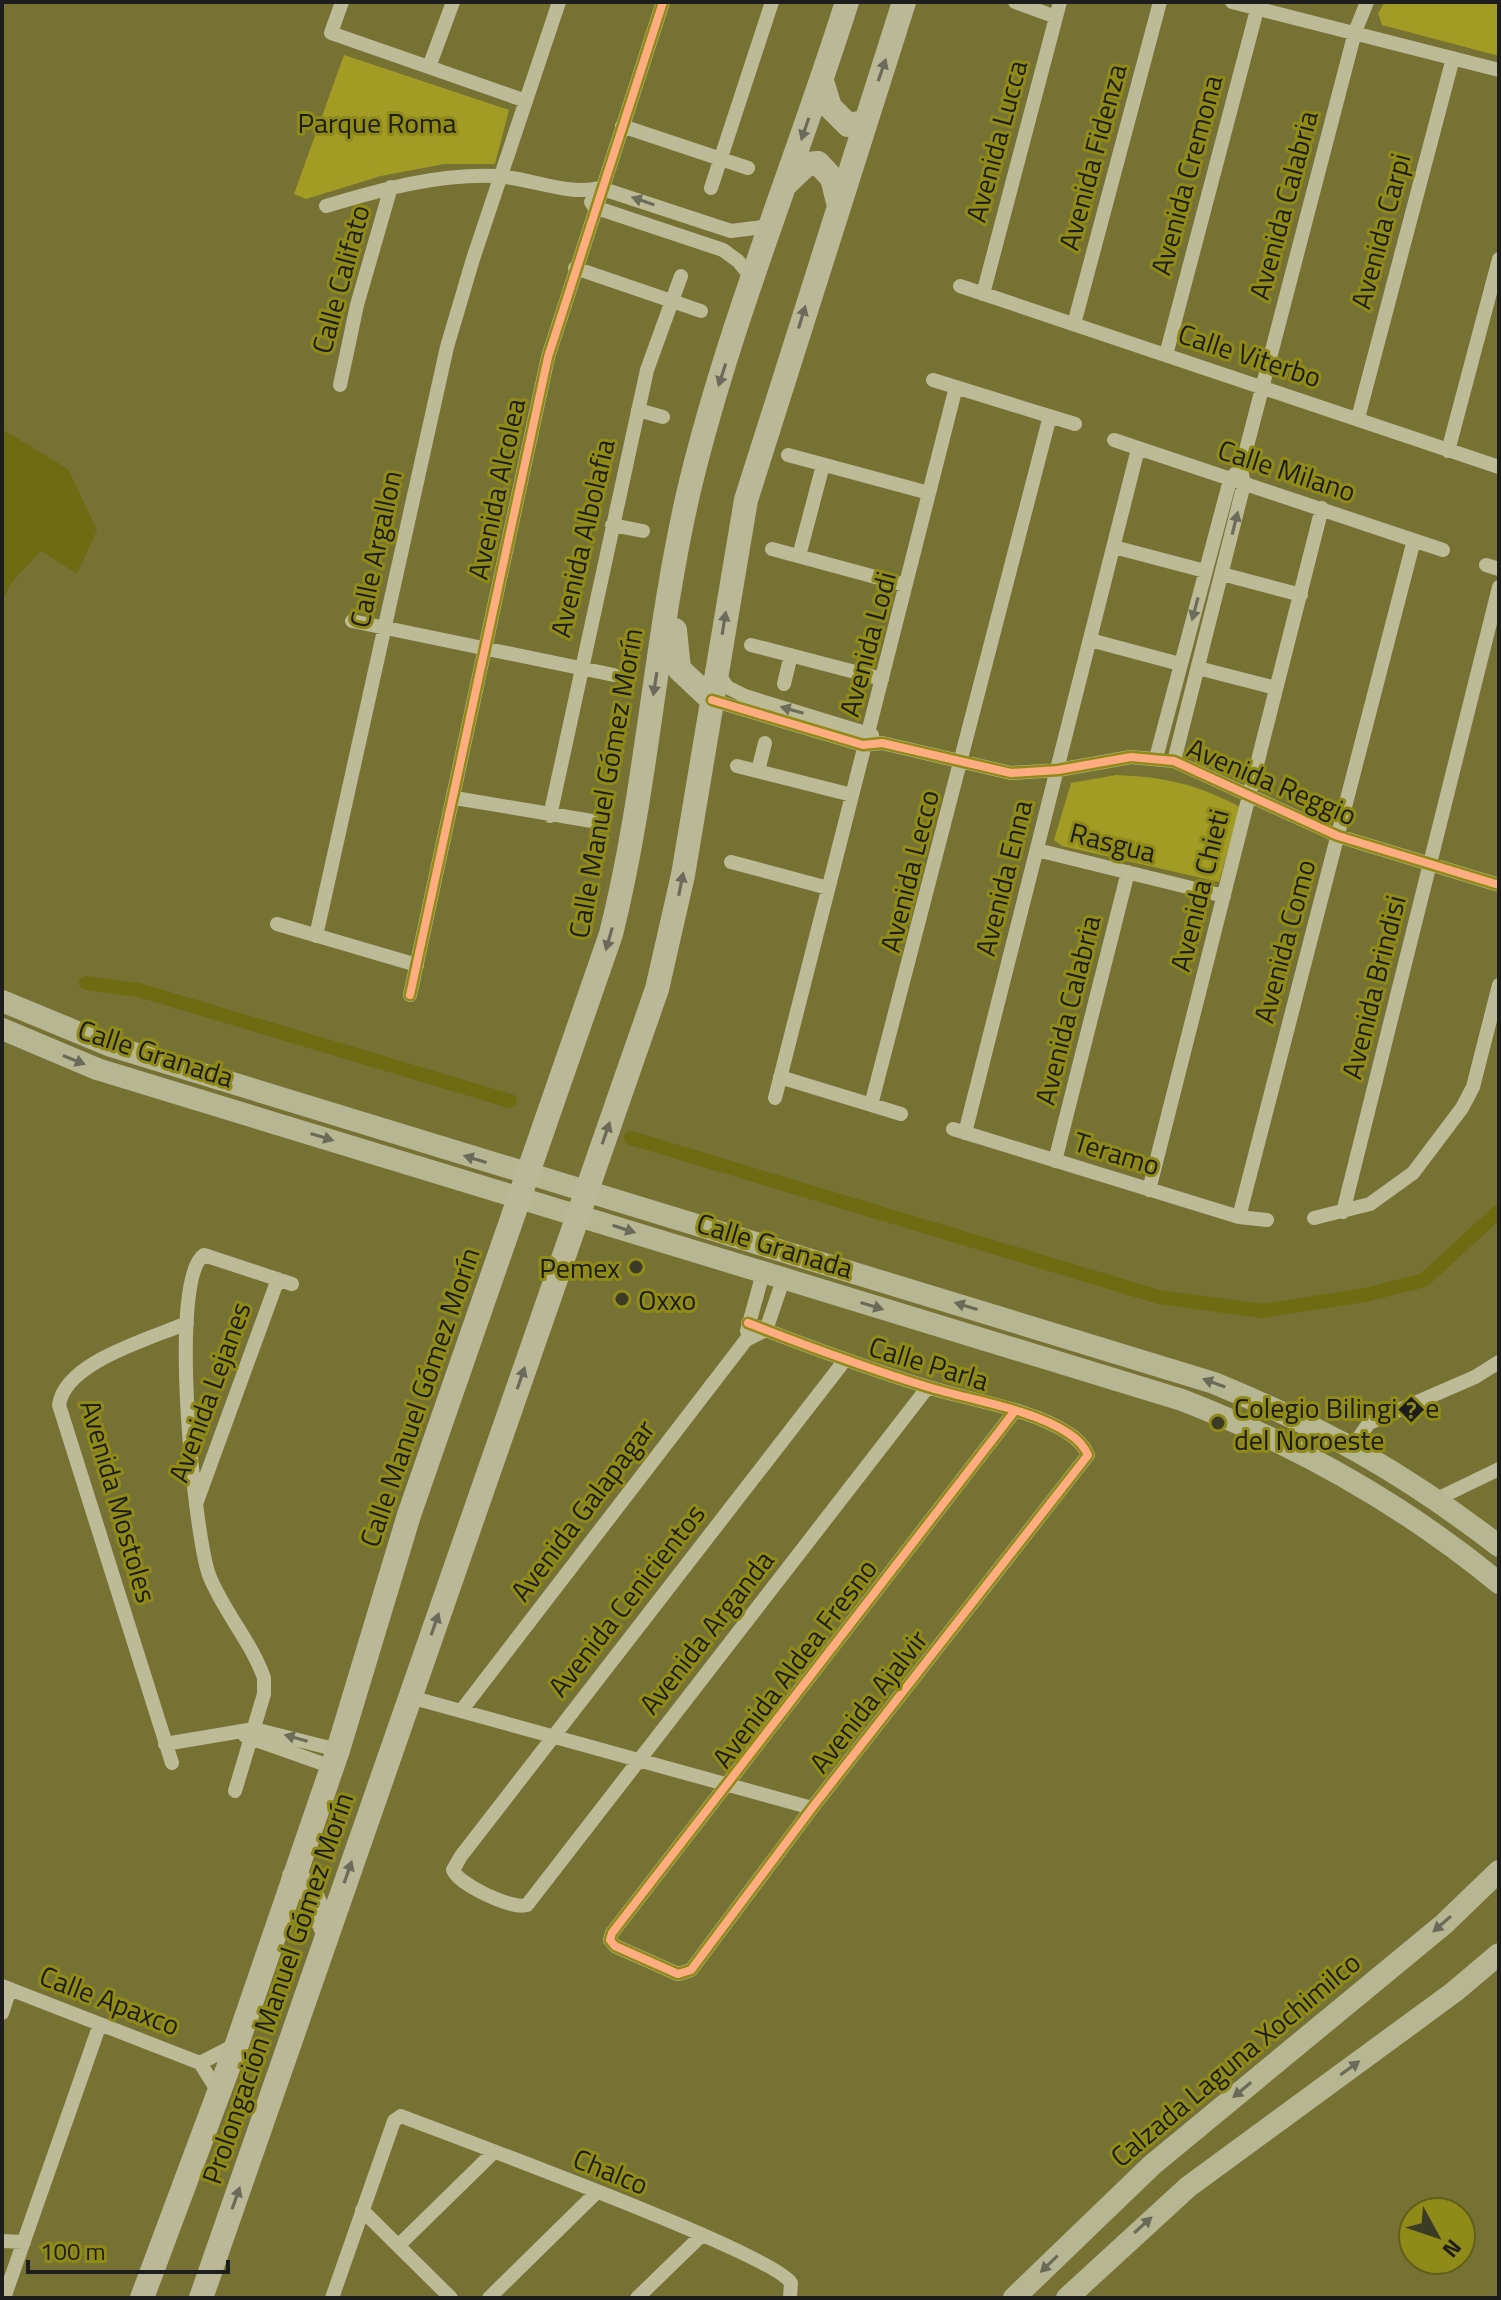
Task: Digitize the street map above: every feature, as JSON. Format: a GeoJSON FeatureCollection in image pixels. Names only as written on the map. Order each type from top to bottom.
{"type":"FeatureCollection","features":[{"type":"Feature","properties":{"kind":"main road","name":"Calle Manuel Gómez Morín"},"geometry":{"type":"LineString","coordinates":[[335,1758],[409,1515],[522,1185],[589,1002],[620,896],[675,561],[701,446],[753,279],[847,2]]}},
{"type":"Feature","properties":{"kind":"main road"},"geometry":{"type":"LineString","coordinates":[[410,1697],[657,989],[671,934],[746,500],[838,202],[904,2]]}},
{"type":"Feature","properties":{"kind":"main road"},"geometry":{"type":"LineString","coordinates":[[822,81],[836,115],[848,125],[864,122]]}},
{"type":"Feature","properties":{"kind":"main road"},"geometry":{"type":"LineString","coordinates":[[785,187],[802,167],[818,163],[832,178],[838,202]]}},
{"type":"Feature","properties":{"kind":"main road"},"geometry":{"type":"LineString","coordinates":[[675,561],[680,587],[675,659],[684,677],[712,700]]}},
{"type":"Feature","properties":{"kind":"main road","name":"Calle Granada"},"geometry":{"type":"LineString","coordinates":[[2,1001],[111,1046],[522,1185],[1148,1361],[1257,1400],[1353,1446],[1437,1499],[1499,1546]]}},
{"type":"Feature","properties":{"kind":"main road","name":"Calle Granada"},"geometry":{"type":"LineString","coordinates":[[2,1029],[97,1069],[522,1185]]}},
{"type":"Feature","properties":{"kind":"main road","name":"Calle Granada"},"geometry":{"type":"LineString","coordinates":[[582,1204],[773,1276],[1182,1400],[1250,1426],[1316,1458],[1375,1493],[1426,1527],[1499,1583]]}},
{"type":"Feature","properties":{"kind":"main road","name":"Prolongación Manuel Gómez Morín"},"geometry":{"type":"LineString","coordinates":[[201,2298],[410,1697]]}},
{"type":"Feature","properties":{"kind":"main road","name":"Prolongación Manuel Gómez Morín"},"geometry":{"type":"LineString","coordinates":[[142,2298],[237,2044],[335,1758]]}},
{"type":"Feature","properties":{"kind":"main road","name":"Calzada Laguna Xochimilco"},"geometry":{"type":"LineString","coordinates":[[1014,2298],[1152,2165],[1444,1924],[1499,1871]]}},
{"type":"Feature","properties":{"kind":"main road"},"geometry":{"type":"LineString","coordinates":[[294,1876],[308,1887],[327,1931]]}},
{"type":"Feature","properties":{"kind":"main road"},"geometry":{"type":"LineString","coordinates":[[1067,2298],[1188,2187],[1454,1992],[1499,1954]]}},
{"type":"Feature","properties":{"kind":"street"},"geometry":{"type":"LineString","coordinates":[[342,2],[331,33],[526,101]]}},
{"type":"Feature","properties":{"kind":"street"},"geometry":{"type":"LineString","coordinates":[[429,67],[453,2]]}},
{"type":"Feature","properties":{"kind":"street","name":"Calle Argallon"},"geometry":{"type":"LineString","coordinates":[[316,936],[447,347],[559,2]]}},
{"type":"Feature","properties":{"kind":"street","name":"Avenida Alcolea"},"geometry":{"type":"LineString","coordinates":[[410,995],[548,357],[600,188],[663,2]]}},
{"type":"Feature","properties":{"kind":"street"},"geometry":{"type":"LineString","coordinates":[[711,188],[772,2]]}},
{"type":"Feature","properties":{"kind":"street"},"geometry":{"type":"LineString","coordinates":[[1015,2],[1058,9]]}},
{"type":"Feature","properties":{"kind":"street","name":"Avenida Fidenza"},"geometry":{"type":"LineString","coordinates":[[1074,324],[1160,2]]}},
{"type":"Feature","properties":{"kind":"street"},"geometry":{"type":"LineString","coordinates":[[1232,2],[1258,6],[1499,70]]}},
{"type":"Feature","properties":{"kind":"street","name":"Avenida Calabria"},"geometry":{"type":"LineString","coordinates":[[1156,758],[1205,571],[1241,469],[1355,32],[1367,2]]}},
{"type":"Feature","properties":{"kind":"street","name":"Avenida Cremona"},"geometry":{"type":"LineString","coordinates":[[1166,355],[1258,6]]}},
{"type":"Feature","properties":{"kind":"street","name":"Avenida Lucca"},"geometry":{"type":"LineString","coordinates":[[983,294],[1058,9]]}},
{"type":"Feature","properties":{"kind":"street","name":"Avenida Carpi"},"geometry":{"type":"LineString","coordinates":[[1358,418],[1453,58]]}},
{"type":"Feature","properties":{"kind":"street"},"geometry":{"type":"LineString","coordinates":[[622,126],[748,168]]}},
{"type":"Feature","properties":{"kind":"street"},"geometry":{"type":"LineString","coordinates":[[326,206],[391,187],[443,177],[500,176],[584,192],[600,188],[741,232],[771,226]]}},
{"type":"Feature","properties":{"kind":"street","name":"Calle Califato"},"geometry":{"type":"LineString","coordinates":[[340,385],[357,305],[391,187]]}},
{"type":"Feature","properties":{"kind":"street"},"geometry":{"type":"LineString","coordinates":[[584,192],[594,207],[731,254],[753,279]]}},
{"type":"Feature","properties":{"kind":"street"},"geometry":{"type":"LineString","coordinates":[[674,234],[680,214]]}},
{"type":"Feature","properties":{"kind":"street"},"geometry":{"type":"LineString","coordinates":[[706,244],[712,225]]}},
{"type":"Feature","properties":{"kind":"street"},"geometry":{"type":"LineString","coordinates":[[1448,451],[1499,259]]}},
{"type":"Feature","properties":{"kind":"street"},"geometry":{"type":"LineString","coordinates":[[575,268],[701,311]]}},
{"type":"Feature","properties":{"kind":"street","name":"Avenida Albolafia"},"geometry":{"type":"LineString","coordinates":[[550,816],[647,370],[681,276]]}},
{"type":"Feature","properties":{"kind":"street","name":"Calle Viterbo"},"geometry":{"type":"LineString","coordinates":[[960,286],[1499,467]]}},
{"type":"Feature","properties":{"kind":"street"},"geometry":{"type":"LineString","coordinates":[[933,380],[1075,424]]}},
{"type":"Feature","properties":{"kind":"street","name":"Avenida Lodi"},"geometry":{"type":"LineString","coordinates":[[775,1098],[956,387]]}},
{"type":"Feature","properties":{"kind":"street"},"geometry":{"type":"LineString","coordinates":[[638,410],[663,417]]}},
{"type":"Feature","properties":{"kind":"street","name":"Avenida Lecco"},"geometry":{"type":"LineString","coordinates":[[871,1105],[1050,416]]}},
{"type":"Feature","properties":{"kind":"street","name":"Calle Milano"},"geometry":{"type":"LineString","coordinates":[[1114,440],[1443,550]]}},
{"type":"Feature","properties":{"kind":"street","name":"Avenida Enna"},"geometry":{"type":"LineString","coordinates":[[959,1131],[1058,770],[1138,449]]}},
{"type":"Feature","properties":{"kind":"street"},"geometry":{"type":"LineString","coordinates":[[788,455],[929,493]]}},
{"type":"Feature","properties":{"kind":"street"},"geometry":{"type":"LineString","coordinates":[[799,556],[823,465]]}},
{"type":"Feature","properties":{"kind":"street"},"geometry":{"type":"LineString","coordinates":[[1174,761],[1222,574],[1237,482]]}},
{"type":"Feature","properties":{"kind":"street","name":"Avenida Chieti"},"geometry":{"type":"LineString","coordinates":[[1149,1190],[1322,508]]}},
{"type":"Feature","properties":{"kind":"street"},"geometry":{"type":"LineString","coordinates":[[612,525],[643,531]]}},
{"type":"Feature","properties":{"kind":"street","name":"Avenida Como"},"geometry":{"type":"LineString","coordinates":[[1239,1217],[1414,540]]}},
{"type":"Feature","properties":{"kind":"street"},"geometry":{"type":"LineString","coordinates":[[1114,547],[1205,571]]}},
{"type":"Feature","properties":{"kind":"street"},"geometry":{"type":"LineString","coordinates":[[772,549],[905,585]]}},
{"type":"Feature","properties":{"kind":"street"},"geometry":{"type":"LineString","coordinates":[[1222,574],[1301,595]]}},
{"type":"Feature","properties":{"kind":"street","name":"Avenida Brindisi"},"geometry":{"type":"LineString","coordinates":[[1343,1212],[1499,587]]}},
{"type":"Feature","properties":{"kind":"street"},"geometry":{"type":"LineString","coordinates":[[352,621],[614,675]]}},
{"type":"Feature","properties":{"kind":"street"},"geometry":{"type":"LineString","coordinates":[[1090,640],[1180,664]]}},
{"type":"Feature","properties":{"kind":"street"},"geometry":{"type":"LineString","coordinates":[[751,645],[882,679]]}},
{"type":"Feature","properties":{"kind":"street"},"geometry":{"type":"LineString","coordinates":[[784,684],[791,655]]}},
{"type":"Feature","properties":{"kind":"street"},"geometry":{"type":"LineString","coordinates":[[1198,668],[1276,688]]}},
{"type":"Feature","properties":{"kind":"street","name":"Avenida Reggio"},"geometry":{"type":"LineString","coordinates":[[717,671],[727,687],[745,696],[865,738]]}},
{"type":"Feature","properties":{"kind":"street","name":"Avenida Reggio"},"geometry":{"type":"LineString","coordinates":[[712,700],[1011,773],[1058,770],[1109,759],[1156,758],[1174,761],[1338,836],[1499,885]]}},
{"type":"Feature","properties":{"kind":"street"},"geometry":{"type":"LineString","coordinates":[[758,771],[765,743]]}},
{"type":"Feature","properties":{"kind":"street"},"geometry":{"type":"LineString","coordinates":[[737,766],[852,795]]}},
{"type":"Feature","properties":{"kind":"street"},"geometry":{"type":"LineString","coordinates":[[455,798],[592,821]]}},
{"type":"Feature","properties":{"kind":"street","name":"Rasgua"},"geometry":{"type":"LineString","coordinates":[[1037,850],[1224,896]]}},
{"type":"Feature","properties":{"kind":"street"},"geometry":{"type":"LineString","coordinates":[[731,862],[828,888]]}},
{"type":"Feature","properties":{"kind":"street","name":"Avenida Calabria"},"geometry":{"type":"LineString","coordinates":[[1055,1161],[1128,872]]}},
{"type":"Feature","properties":{"kind":"street"},"geometry":{"type":"LineString","coordinates":[[277,924],[417,965]]}},
{"type":"Feature","properties":{"kind":"street"},"geometry":{"type":"LineString","coordinates":[[1314,1218],[1370,1204],[1413,1173],[1462,1108],[1473,1087],[1499,985]]}},
{"type":"Feature","properties":{"kind":"street"},"geometry":{"type":"LineString","coordinates":[[780,1077],[901,1114]]}},
{"type":"Feature","properties":{"kind":"street","name":"Teramo"},"geometry":{"type":"LineString","coordinates":[[959,1131],[1239,1217],[1267,1220]]}},
{"type":"Feature","properties":{"kind":"street","name":"Avenida Lejanes"},"geometry":{"type":"LineString","coordinates":[[187,1323],[200,1257],[212,1256],[285,1282],[196,1504],[209,1574],[264,1678],[264,1694],[235,1791]]}},
{"type":"Feature","properties":{"kind":"street"},"geometry":{"type":"LineString","coordinates":[[746,1340],[748,1323],[773,1276]]}},
{"type":"Feature","properties":{"kind":"street"},"geometry":{"type":"LineString","coordinates":[[766,1330],[773,1276]]}},
{"type":"Feature","properties":{"kind":"street"},"geometry":{"type":"LineString","coordinates":[[187,1323],[188,1443],[196,1504]]}},
{"type":"Feature","properties":{"kind":"street","name":"Avenida Mostoles"},"geometry":{"type":"LineString","coordinates":[[172,1763],[59,1405],[64,1387],[78,1373],[187,1323]]}},
{"type":"Feature","properties":{"kind":"street","name":"Calle Parla"},"geometry":{"type":"LineString","coordinates":[[748,1323],[845,1360],[1014,1412],[1068,1433],[1085,1448],[1088,1455]]}},
{"type":"Feature","properties":{"kind":"street","name":"Avenida Galapagar"},"geometry":{"type":"LineString","coordinates":[[461,1711],[746,1340],[766,1330]]}},
{"type":"Feature","properties":{"kind":"street","name":"Avenida Cenicientos"},"geometry":{"type":"LineString","coordinates":[[523,1907],[464,1883],[454,1874],[461,1856],[845,1360]]}},
{"type":"Feature","properties":{"kind":"street"},"geometry":{"type":"LineString","coordinates":[[1353,1446],[1369,1423],[1475,1377],[1499,1362]]}},
{"type":"Feature","properties":{"kind":"street","name":"Avenida Arganda"},"geometry":{"type":"LineString","coordinates":[[523,1907],[640,1761],[928,1387]]}},
{"type":"Feature","properties":{"kind":"street","name":"Avenida Aldea Fresno"},"geometry":{"type":"LineString","coordinates":[[685,1974],[615,1946],[610,1940],[1014,1412]]}},
{"type":"Feature","properties":{"kind":"street","name":"Avenida Ajalvir"},"geometry":{"type":"LineString","coordinates":[[685,1974],[1088,1455]]}},
{"type":"Feature","properties":{"kind":"street"},"geometry":{"type":"LineString","coordinates":[[1437,1499],[1499,1469]]}},
{"type":"Feature","properties":{"kind":"street"},"geometry":{"type":"LineString","coordinates":[[410,1697],[812,1808]]}},
{"type":"Feature","properties":{"kind":"street"},"geometry":{"type":"LineString","coordinates":[[165,1744],[238,1731],[335,1758]]}},
{"type":"Feature","properties":{"kind":"street"},"geometry":{"type":"LineString","coordinates":[[2,2013],[6,1987]]}},
{"type":"Feature","properties":{"kind":"street","name":"Calle Apaxco"},"geometry":{"type":"LineString","coordinates":[[6,1987],[200,2063],[219,2093]]}},
{"type":"Feature","properties":{"kind":"street"},"geometry":{"type":"LineString","coordinates":[[4,2298],[100,2024]]}},
{"type":"Feature","properties":{"kind":"street","name":"Calle Apaxco"},"geometry":{"type":"LineString","coordinates":[[200,2063],[237,2044]]}},
{"type":"Feature","properties":{"kind":"street","name":"Chalco"},"geometry":{"type":"LineString","coordinates":[[362,2210],[399,2116],[702,2235],[781,2272],[791,2294]]}},
{"type":"Feature","properties":{"kind":"street"},"geometry":{"type":"LineString","coordinates":[[399,2245],[494,2152]]}},
{"type":"Feature","properties":{"kind":"street"},"geometry":{"type":"LineString","coordinates":[[489,2298],[596,2193]]}},
{"type":"Feature","properties":{"kind":"street"},"geometry":{"type":"LineString","coordinates":[[332,2298],[362,2210],[451,2298]]}},
{"type":"Feature","properties":{"kind":"street"},"geometry":{"type":"LineString","coordinates":[[637,2298],[702,2235]]}},
{"type":"Feature","properties":{"kind":"street"},"geometry":{"type":"LineString","coordinates":[[2,2241],[24,2242]]}},
{"type":"Feature","properties":{"kind":"green space"},"geometry":{"type":"Polygon","coordinates":[[[1385,2],[1499,2],[1499,56],[1382,25],[1378,13],[1385,2]]]}},
{"type":"Feature","properties":{"kind":"green space","name":"Parque Roma"},"geometry":{"type":"Polygon","coordinates":[[[344,55],[509,110],[495,164],[444,164],[381,176],[306,199],[294,194],[344,55]]]}},
{"type":"Feature","properties":{"kind":"green space"},"geometry":{"type":"Polygon","coordinates":[[[1116,775],[1180,783],[1240,807],[1219,882],[1062,846],[1054,840],[1071,783],[1116,775]]]}},
{"type":"Feature","properties":{"kind":"shaded area"},"geometry":{"type":"Polygon","coordinates":[[[2,429],[68,469],[97,530],[77,574],[41,551],[12,582],[2,601],[2,429]]]}},
{"type":"Feature","properties":{"kind":"waterway"},"geometry":{"type":"LineString","coordinates":[[86,983],[139,990],[510,1101]]}},
{"type":"Feature","properties":{"kind":"waterway"},"geometry":{"type":"LineString","coordinates":[[631,1138],[1159,1297],[1262,1311],[1365,1295],[1424,1280],[1499,1211]]}},
{"type":"Feature","properties":{"kind":"cycle path"},"geometry":{"type":"LineString","coordinates":[[410,995],[548,357],[663,2]]}},
{"type":"Feature","properties":{"kind":"cycle path"},"geometry":{"type":"LineString","coordinates":[[712,700],[863,745],[882,743],[1011,773],[1058,770],[1131,757],[1174,761],[1338,836],[1499,885]]}},
{"type":"Feature","properties":{"kind":"cycle path"},"geometry":{"type":"LineString","coordinates":[[748,1323],[905,1380],[1037,1418],[1071,1435],[1088,1455],[812,1808],[691,1970],[678,1974],[615,1946],[610,1940],[612,1933],[1014,1412]]}},
{"type":"Feature","properties":{"kind":"place","name":"Pemex"},"geometry":{"type":"Point","coordinates":[636,1267]}},
{"type":"Feature","properties":{"kind":"place","name":"Oxxo"},"geometry":{"type":"Point","coordinates":[622,1299]}},
{"type":"Feature","properties":{"kind":"place","name":"Colegio Bilingi�e del Noroeste"},"geometry":{"type":"Point","coordinates":[1218,1423]}}]}
